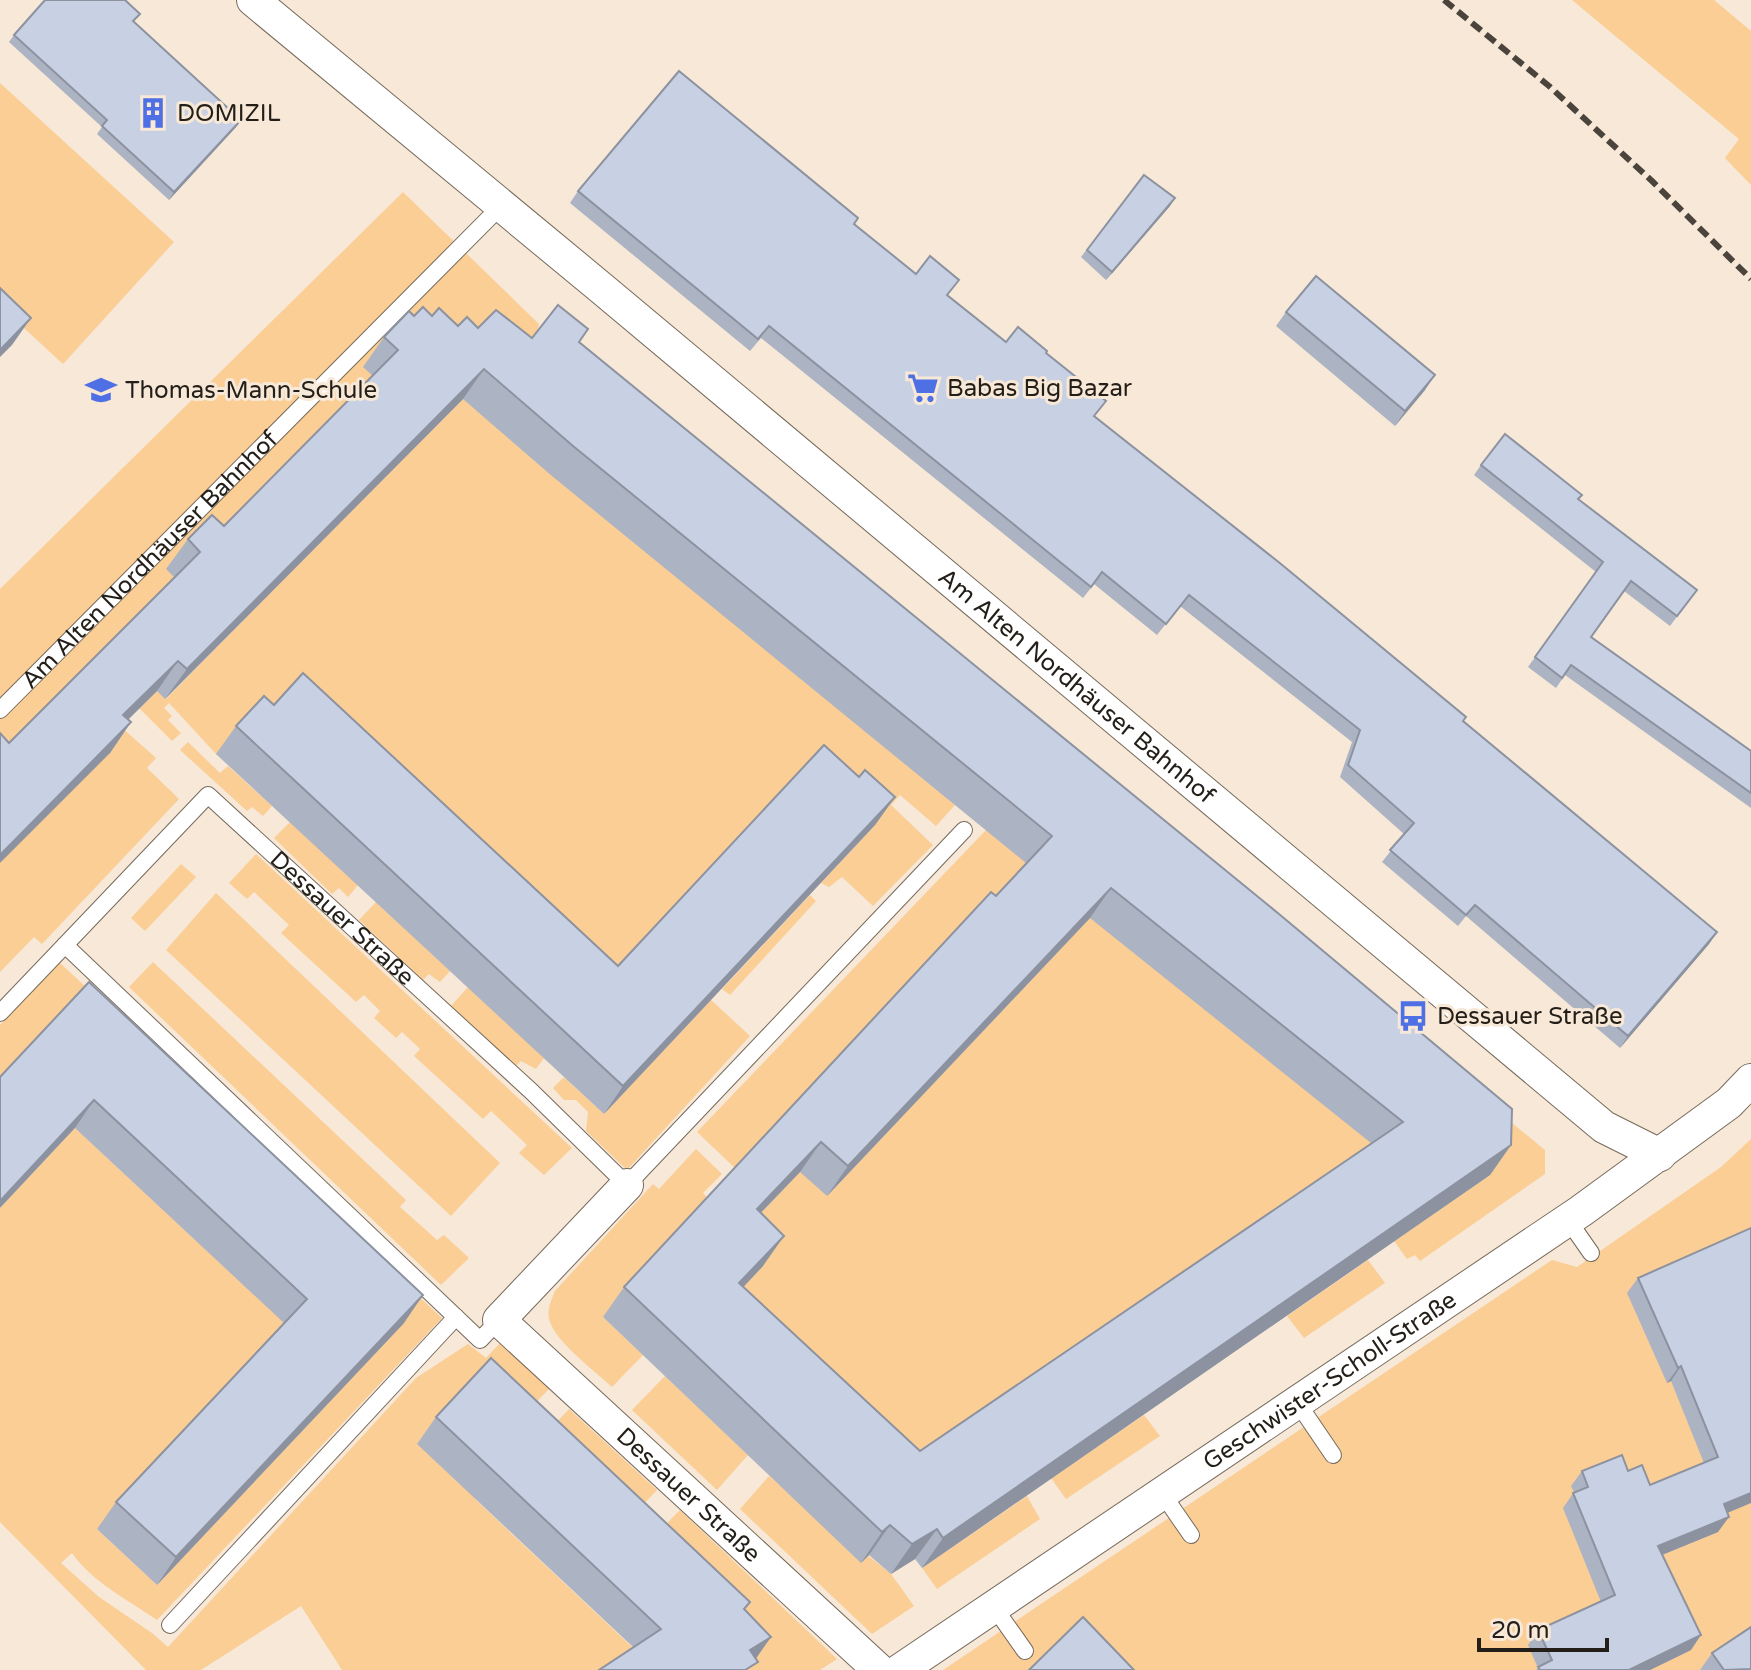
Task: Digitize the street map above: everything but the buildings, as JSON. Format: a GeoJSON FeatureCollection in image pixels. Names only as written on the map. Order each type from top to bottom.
{"type":"FeatureCollection","features":[{"type":"Feature","properties":{"kind":"street","name":"Am Alten Nordhäuser Bahnhof"},"geometry":{"type":"LineString","coordinates":[[253,0],[1604,1127],[1660,1155]]}},
{"type":"Feature","properties":{"kind":"street","name":"Geschwister-Scholl-Straße"},"geometry":{"type":"LineString","coordinates":[[900,1670],[1568,1220],[1729,1103],[1751,1080]]}},
{"type":"Feature","properties":{"kind":"street"},"geometry":{"type":"LineString","coordinates":[[499,1320],[627,1185]]}},
{"type":"Feature","properties":{"kind":"street","name":"Dessauer Straße"},"geometry":{"type":"LineString","coordinates":[[499,1320],[879,1670]]}},
{"type":"Feature","properties":{"kind":"lane","name":"Am Alten Nordhäuser Bahnhof"},"geometry":{"type":"LineString","coordinates":[[0,710],[502,205]]}},
{"type":"Feature","properties":{"kind":"lane","name":"Dessauer Straße"},"geometry":{"type":"LineString","coordinates":[[0,1013],[208,795],[531,1091],[627,1185]]}},
{"type":"Feature","properties":{"kind":"lane"},"geometry":{"type":"LineString","coordinates":[[627,1185],[964,830]]}},
{"type":"Feature","properties":{"kind":"lane"},"geometry":{"type":"LineString","coordinates":[[65,945],[480,1340],[499,1320]]}},
{"type":"Feature","properties":{"kind":"lane"},"geometry":{"type":"LineString","coordinates":[[1568,1220],[1591,1253]]}},
{"type":"Feature","properties":{"kind":"lane"},"geometry":{"type":"LineString","coordinates":[[170,1625],[456,1317]]}},
{"type":"Feature","properties":{"kind":"lane"},"geometry":{"type":"LineString","coordinates":[[1297,1402],[1333,1455]]}},
{"type":"Feature","properties":{"kind":"lane"},"geometry":{"type":"LineString","coordinates":[[1162,1493],[1191,1535]]}},
{"type":"Feature","properties":{"kind":"lane"},"geometry":{"type":"LineString","coordinates":[[994,1607],[1025,1651]]}},
{"type":"Feature","properties":{"kind":"shaded area"},"geometry":{"type":"Polygon","coordinates":[[[1572,0],[1714,0],[1751,31],[1751,185],[1725,158],[1739,139],[1572,0]]]}},
{"type":"Feature","properties":{"kind":"shaded area"},"geometry":{"type":"Polygon","coordinates":[[[0,83],[174,242],[63,364],[0,306],[0,83]]]}},
{"type":"Feature","properties":{"kind":"shaded area"},"geometry":{"type":"Polygon","coordinates":[[[403,192],[539,324],[537,335],[511,369],[377,380],[203,557],[167,569],[178,581],[0,761],[0,589],[403,192]]]}},
{"type":"Feature","properties":{"kind":"shaded area"},"geometry":{"type":"Polygon","coordinates":[[[478,382],[955,805],[936,826],[900,795],[891,805],[933,845],[873,906],[842,877],[829,887],[821,883],[875,825],[598,994],[216,754],[169,703],[164,708],[172,716],[168,720],[181,733],[172,741],[105,674],[122,656],[166,699],[478,382]]]}},
{"type":"Feature","properties":{"kind":"shaded area"},"geometry":{"type":"Polygon","coordinates":[[[121,727],[156,758],[147,768],[179,799],[42,944],[34,937],[0,972],[0,863],[121,727]]]}},
{"type":"Feature","properties":{"kind":"shaded area"},"geometry":{"type":"Polygon","coordinates":[[[188,742],[220,773],[228,766],[272,806],[263,816],[252,807],[247,811],[180,750],[188,742]]]}},
{"type":"Feature","properties":{"kind":"shaded area"},"geometry":{"type":"Polygon","coordinates":[[[290,822],[358,885],[348,897],[339,888],[332,894],[274,838],[290,822]]]}},
{"type":"Feature","properties":{"kind":"shaded area"},"geometry":{"type":"Polygon","coordinates":[[[986,830],[1037,859],[827,1195],[1072,937],[1085,913],[1389,1147],[899,1481],[718,1313],[735,1239],[771,1202],[697,1132],[986,830]]]}},
{"type":"Feature","properties":{"kind":"shaded area"},"geometry":{"type":"Polygon","coordinates":[[[256,854],[572,1148],[544,1175],[519,1153],[527,1145],[491,1111],[483,1119],[414,1056],[420,1049],[402,1032],[396,1038],[374,1018],[380,1011],[364,995],[356,1002],[281,933],[289,925],[254,892],[247,899],[229,883],[256,854]]]}},
{"type":"Feature","properties":{"kind":"shaded area"},"geometry":{"type":"Polygon","coordinates":[[[181,864],[196,877],[145,931],[131,918],[181,864]]]}},
{"type":"Feature","properties":{"kind":"shaded area"},"geometry":{"type":"Polygon","coordinates":[[[216,893],[500,1163],[451,1216],[166,950],[216,893]]]}},
{"type":"Feature","properties":{"kind":"shaded area"},"geometry":{"type":"Polygon","coordinates":[[[810,895],[816,901],[730,995],[722,989],[810,895]]]}},
{"type":"Feature","properties":{"kind":"shaded area"},"geometry":{"type":"Polygon","coordinates":[[[376,902],[450,971],[440,982],[429,974],[423,980],[359,920],[376,902]]]}},
{"type":"Feature","properties":{"kind":"shaded area"},"geometry":{"type":"Polygon","coordinates":[[[59,962],[442,1318],[157,1620],[100,1581],[72,1553],[61,1563],[99,1597],[168,1647],[416,1378],[468,1344],[486,1358],[501,1342],[550,1388],[514,1425],[476,1500],[647,1661],[624,1670],[342,1670],[301,1606],[201,1670],[146,1670],[0,1522],[0,1208],[75,1128],[288,1326],[97,1529],[157,1585],[404,1322],[70,1010],[0,1084],[0,1025],[59,962]]]}},
{"type":"Feature","properties":{"kind":"shaded area"},"geometry":{"type":"Polygon","coordinates":[[[153,962],[406,1200],[400,1207],[437,1240],[444,1235],[469,1258],[441,1285],[129,987],[153,962]]]}},
{"type":"Feature","properties":{"kind":"shaded area"},"geometry":{"type":"Polygon","coordinates":[[[468,987],[544,1058],[536,1069],[521,1061],[516,1066],[451,1006],[468,987]]]}},
{"type":"Feature","properties":{"kind":"shaded area"},"geometry":{"type":"Polygon","coordinates":[[[710,999],[750,1036],[627,1170],[586,1131],[588,1112],[576,1100],[564,1100],[553,1088],[564,1077],[604,1114],[710,999]]]}},
{"type":"Feature","properties":{"kind":"shaded area"},"geometry":{"type":"Polygon","coordinates":[[[1469,1088],[1545,1150],[1545,1174],[1420,1261],[1415,1255],[1407,1259],[1394,1241],[1490,1175],[1469,1088]]]}},
{"type":"Feature","properties":{"kind":"shaded area"},"geometry":{"type":"Polygon","coordinates":[[[1751,1139],[1751,1670],[943,1670],[1552,1260],[1577,1267],[1721,1167],[1751,1139]]]}},
{"type":"Feature","properties":{"kind":"shaded area"},"geometry":{"type":"Polygon","coordinates":[[[696,1149],[722,1174],[703,1193],[710,1201],[603,1317],[643,1355],[612,1387],[568,1348],[554,1330],[549,1318],[551,1302],[555,1291],[653,1184],[659,1189],[696,1149]]]}},
{"type":"Feature","properties":{"kind":"shaded area"},"geometry":{"type":"Polygon","coordinates":[[[1368,1260],[1385,1283],[1304,1338],[1287,1316],[1368,1260]]]}},
{"type":"Feature","properties":{"kind":"shaded area"},"geometry":{"type":"Polygon","coordinates":[[[665,1376],[748,1455],[717,1490],[632,1410],[665,1376]]]}},
{"type":"Feature","properties":{"kind":"shaded area"},"geometry":{"type":"Polygon","coordinates":[[[569,1409],[657,1490],[622,1527],[535,1445],[569,1409]]]}},
{"type":"Feature","properties":{"kind":"shaded area"},"geometry":{"type":"Polygon","coordinates":[[[1144,1415],[1160,1436],[1066,1499],[1051,1478],[1144,1415]]]}},
{"type":"Feature","properties":{"kind":"shaded area"},"geometry":{"type":"Polygon","coordinates":[[[769,1476],[891,1574],[914,1606],[872,1634],[740,1509],[769,1476]]]}},
{"type":"Feature","properties":{"kind":"shaded area"},"geometry":{"type":"Polygon","coordinates":[[[1027,1496],[1040,1519],[937,1589],[922,1568],[1027,1496]]]}},
{"type":"Feature","properties":{"kind":"shaded area"},"geometry":{"type":"Polygon","coordinates":[[[680,1510],[837,1659],[820,1670],[743,1670],[643,1547],[680,1510]]]}},
{"type":"Feature","properties":{"kind":"railway"},"geometry":{"type":"LineString","coordinates":[[1444,0],[1549,86],[1652,181],[1751,279]]}},
{"type":"Feature","properties":{"kind":"place","name":"DOMIZIL"},"geometry":{"type":"Point","coordinates":[153,113]}},
{"type":"Feature","properties":{"kind":"place","name":"Babas Big Bazar"},"geometry":{"type":"Point","coordinates":[923,388]}},
{"type":"Feature","properties":{"kind":"place","name":"Thomas-Mann-Schule"},"geometry":{"type":"Point","coordinates":[101,390]}},
{"type":"Feature","properties":{"kind":"place","name":"Dessauer Straße"},"geometry":{"type":"Point","coordinates":[1413,1016]}}]}
